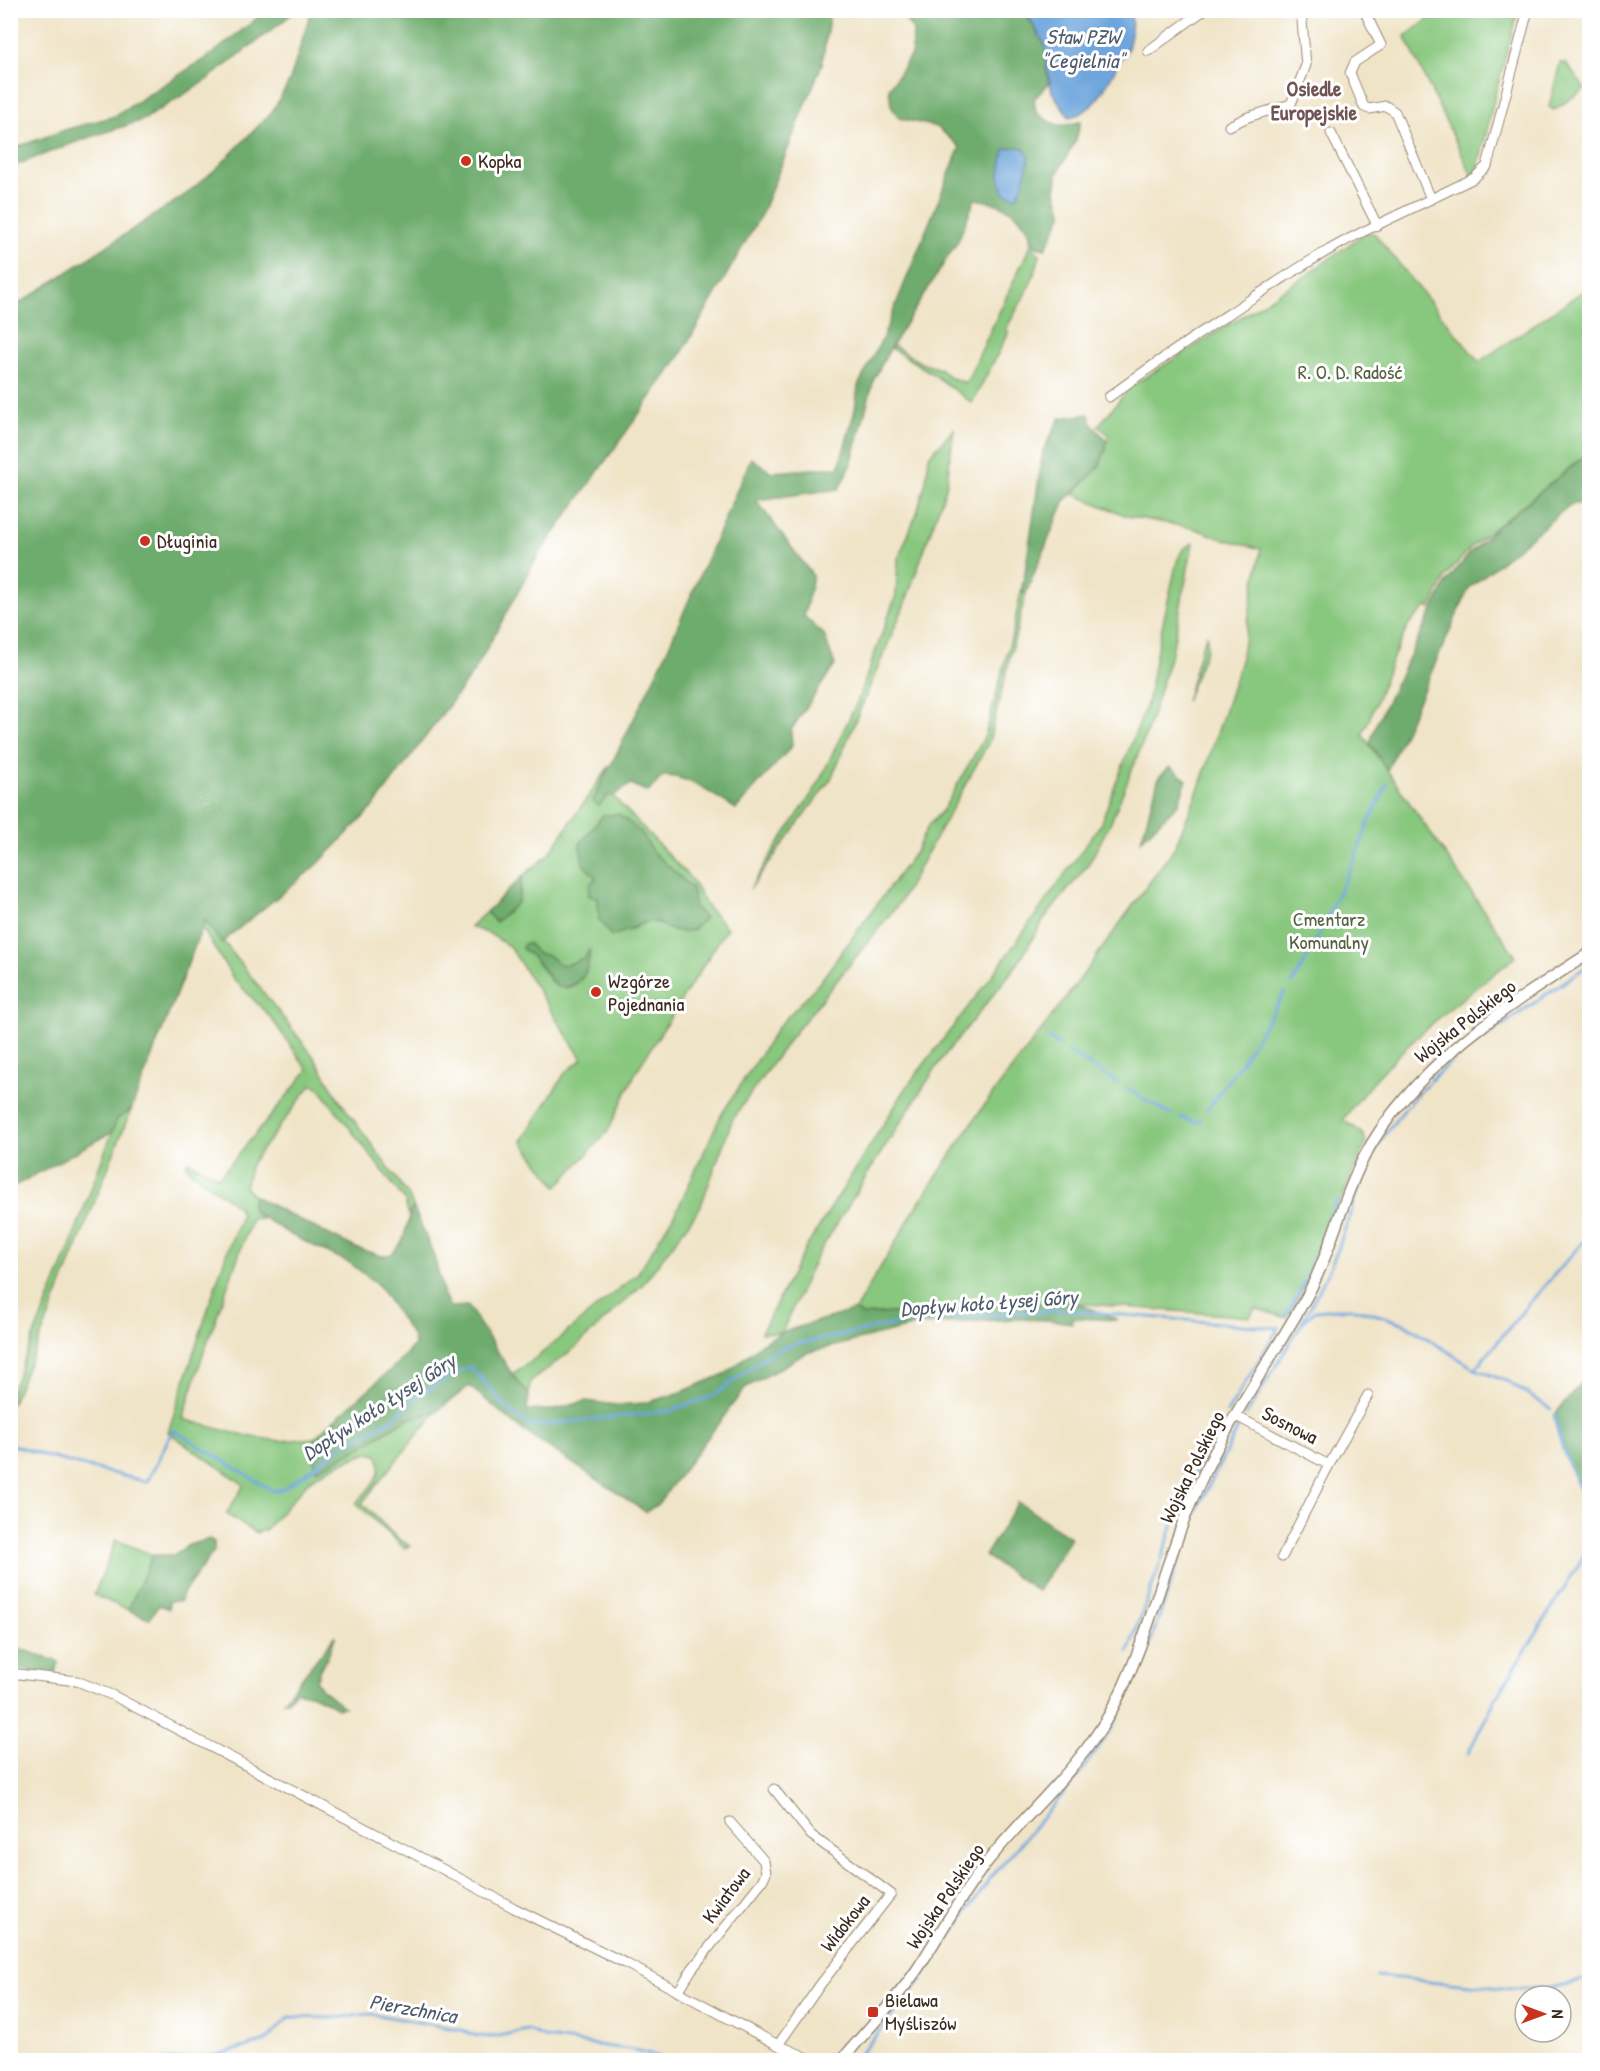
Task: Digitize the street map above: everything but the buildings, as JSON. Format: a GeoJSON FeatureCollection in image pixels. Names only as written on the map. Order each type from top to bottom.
{"type":"FeatureCollection","features":[{"type":"Feature","properties":{"kind":"street"},"geometry":{"type":"LineString","coordinates":[[1149,51],[1203,10]]}},
{"type":"Feature","properties":{"kind":"street"},"geometry":{"type":"LineString","coordinates":[[1229,126],[1248,117],[1291,104],[1306,65],[1301,10]]}},
{"type":"Feature","properties":{"kind":"street"},"geometry":{"type":"LineString","coordinates":[[1364,10],[1381,45],[1355,62],[1350,73],[1364,107],[1369,109],[1386,106],[1395,112],[1431,199]]}},
{"type":"Feature","properties":{"kind":"street"},"geometry":{"type":"LineString","coordinates":[[1109,397],[1157,361],[1294,271],[1350,238],[1474,178],[1487,166],[1528,10]]}},
{"type":"Feature","properties":{"kind":"street"},"geometry":{"type":"LineString","coordinates":[[1331,133],[1377,225]]}},
{"type":"Feature","properties":{"kind":"street","name":"Wojska Polskiego"},"geometry":{"type":"LineString","coordinates":[[842,2061],[908,1983],[987,1863],[1067,1775],[1104,1724],[1137,1656],[1195,1493],[1236,1416],[1307,1294],[1322,1263],[1355,1175],[1375,1138],[1392,1113],[1439,1061],[1545,981],[1590,953]]}},
{"type":"Feature","properties":{"kind":"street","name":"Sosnowa"},"geometry":{"type":"LineString","coordinates":[[1282,1557],[1368,1395]]}},
{"type":"Feature","properties":{"kind":"street","name":"Sosnowa"},"geometry":{"type":"LineString","coordinates":[[1236,1416],[1329,1465]]}},
{"type":"Feature","properties":{"kind":"street"},"geometry":{"type":"LineString","coordinates":[[10,1672],[77,1681],[114,1696],[514,1908],[813,2061]]}},
{"type":"Feature","properties":{"kind":"street","name":"Widokowa"},"geometry":{"type":"LineString","coordinates":[[774,1789],[811,1834],[891,1894],[778,2045]]}},
{"type":"Feature","properties":{"kind":"street","name":"Kwiatowa"},"geometry":{"type":"LineString","coordinates":[[678,1992],[692,1969],[766,1873],[764,1860],[730,1822]]}},
{"type":"Feature","properties":{"kind":"green space"},"geometry":{"type":"Polygon","coordinates":[[[266,11],[296,11],[204,82],[143,120],[11,167],[11,149],[68,129],[115,116],[212,54],[266,11]]]}},
{"type":"Feature","properties":{"kind":"green space"},"geometry":{"type":"Polygon","coordinates":[[[311,11],[830,11],[822,64],[762,213],[680,356],[538,556],[475,670],[374,806],[318,864],[221,943],[205,920],[131,1110],[117,1119],[112,1132],[11,1188],[11,309],[185,195],[217,168],[272,112],[290,80],[311,11]]]}},
{"type":"Feature","properties":{"kind":"green space"},"geometry":{"type":"Polygon","coordinates":[[[899,11],[1024,11],[1045,45],[1049,83],[1034,99],[1036,112],[1057,125],[1068,125],[1081,121],[1076,140],[1057,174],[1056,191],[1063,213],[1046,248],[1035,246],[1026,226],[1013,212],[1005,207],[975,199],[958,241],[891,347],[874,379],[851,465],[839,489],[756,500],[813,576],[804,616],[824,635],[835,665],[791,730],[792,746],[736,809],[692,783],[663,776],[648,792],[631,784],[613,796],[608,795],[599,806],[593,801],[661,664],[751,458],[772,472],[839,467],[855,410],[858,386],[882,339],[960,147],[937,127],[899,118],[891,106],[889,89],[912,53],[913,30],[899,11]]]}},
{"type":"Feature","properties":{"kind":"green space"},"geometry":{"type":"Polygon","coordinates":[[[1440,11],[1518,11],[1495,95],[1475,182],[1405,36],[1440,11]]]}},
{"type":"Feature","properties":{"kind":"green space"},"geometry":{"type":"Polygon","coordinates":[[[1560,63],[1566,63],[1585,89],[1554,110],[1549,107],[1560,63]]]}},
{"type":"Feature","properties":{"kind":"green space"},"geometry":{"type":"Polygon","coordinates":[[[1031,232],[1035,246],[1033,249],[1040,254],[1035,273],[1007,327],[1008,334],[972,403],[933,374],[891,348],[893,345],[921,363],[941,369],[949,377],[966,383],[1031,244],[1031,232]]]}},
{"type":"Feature","properties":{"kind":"green space"},"geometry":{"type":"Polygon","coordinates":[[[1365,233],[1374,233],[1479,362],[1589,287],[1589,452],[1472,546],[1446,576],[1430,609],[1427,606],[1409,624],[1362,734],[1516,957],[1423,1032],[1381,1073],[1343,1120],[1362,1133],[1365,1146],[1340,1201],[1315,1267],[1287,1318],[1255,1308],[1250,1317],[1063,1302],[862,1315],[855,1310],[917,1206],[980,1111],[1080,979],[1175,847],[1200,785],[1240,664],[1261,549],[1193,528],[1127,516],[1073,494],[1099,467],[1109,435],[1098,426],[1131,386],[1301,279],[1365,233]]]}},
{"type":"Feature","properties":{"kind":"green space"},"geometry":{"type":"Polygon","coordinates":[[[1089,414],[1092,424],[1106,440],[1106,449],[1099,467],[1064,502],[1026,593],[1022,593],[1043,451],[1060,418],[1089,414]]]}},
{"type":"Feature","properties":{"kind":"green space"},"geometry":{"type":"Polygon","coordinates":[[[954,429],[946,488],[906,601],[831,779],[750,889],[817,786],[857,702],[896,595],[898,559],[917,513],[926,481],[929,456],[954,429]]]}},
{"type":"Feature","properties":{"kind":"green space"},"geometry":{"type":"Polygon","coordinates":[[[1589,453],[1589,502],[1570,505],[1469,588],[1387,771],[1370,743],[1377,722],[1446,583],[1470,553],[1497,527],[1589,453]]]}},
{"type":"Feature","properties":{"kind":"green space"},"geometry":{"type":"Polygon","coordinates":[[[1193,543],[1172,651],[1147,732],[1111,822],[1088,865],[1045,918],[1017,965],[941,1060],[815,1259],[782,1332],[761,1333],[805,1249],[908,1085],[992,976],[1100,825],[1148,700],[1177,561],[1183,549],[1193,543]]]}},
{"type":"Feature","properties":{"kind":"green space"},"geometry":{"type":"Polygon","coordinates":[[[1023,582],[1022,593],[1026,593],[989,742],[900,902],[789,1040],[733,1118],[700,1208],[643,1284],[575,1348],[530,1382],[529,1395],[512,1374],[537,1357],[638,1273],[677,1210],[721,1115],[778,1027],[819,983],[916,851],[928,826],[943,810],[985,736],[1013,631],[1023,582]]]}},
{"type":"Feature","properties":{"kind":"green space"},"geometry":{"type":"Polygon","coordinates":[[[1207,634],[1207,648],[1186,701],[1201,649],[1207,634]]]}},
{"type":"Feature","properties":{"kind":"green space"},"geometry":{"type":"Polygon","coordinates":[[[609,766],[593,801],[608,795],[613,796],[692,880],[706,905],[727,928],[636,1072],[608,1131],[557,1187],[522,1141],[565,1073],[582,1059],[510,947],[490,934],[470,927],[486,912],[495,922],[518,902],[523,876],[548,855],[609,766]],[[603,815],[580,844],[596,878],[590,884],[589,896],[598,897],[599,919],[629,930],[648,922],[657,923],[668,929],[695,908],[692,888],[652,851],[641,832],[603,815]],[[528,943],[522,948],[535,959],[551,982],[566,988],[577,983],[585,974],[589,950],[585,958],[566,965],[559,964],[548,955],[537,954],[528,943]]]}},
{"type":"Feature","properties":{"kind":"green space"},"geometry":{"type":"Polygon","coordinates":[[[1170,767],[1187,780],[1178,804],[1141,840],[1159,777],[1170,767]]]}},
{"type":"Feature","properties":{"kind":"green space"},"geometry":{"type":"Polygon","coordinates":[[[619,814],[641,832],[652,851],[692,888],[695,908],[705,918],[692,930],[683,932],[668,929],[658,922],[645,922],[611,936],[599,919],[598,897],[589,896],[590,884],[596,878],[583,864],[580,844],[603,815],[619,814]]]}},
{"type":"Feature","properties":{"kind":"green space"},"geometry":{"type":"Polygon","coordinates":[[[523,876],[518,902],[496,922],[486,912],[523,876]]]}},
{"type":"Feature","properties":{"kind":"green space"},"geometry":{"type":"Polygon","coordinates":[[[206,919],[314,1057],[340,1101],[409,1196],[413,1206],[409,1216],[404,1199],[322,1092],[316,1086],[311,1085],[251,1164],[245,1187],[254,1196],[253,1211],[262,1219],[252,1218],[201,1360],[183,1419],[241,1435],[279,1441],[314,1438],[318,1446],[314,1461],[354,1451],[407,1419],[436,1412],[362,1503],[395,1536],[410,1546],[404,1548],[356,1503],[375,1481],[380,1468],[377,1455],[368,1453],[336,1465],[311,1479],[265,1530],[256,1533],[226,1514],[244,1485],[168,1432],[226,1254],[241,1216],[238,1207],[190,1171],[186,1164],[188,1161],[219,1177],[308,1070],[271,1018],[233,978],[202,928],[206,919]]]}},
{"type":"Feature","properties":{"kind":"green space"},"geometry":{"type":"Polygon","coordinates":[[[528,943],[538,954],[548,955],[559,964],[566,965],[585,958],[590,949],[586,971],[573,985],[557,987],[535,959],[522,948],[528,943]]]}},
{"type":"Feature","properties":{"kind":"green space"},"geometry":{"type":"Polygon","coordinates":[[[131,1110],[47,1322],[11,1405],[11,1392],[66,1257],[117,1119],[131,1110]]]}},
{"type":"Feature","properties":{"kind":"green space"},"geometry":{"type":"Polygon","coordinates":[[[254,1196],[356,1248],[382,1256],[392,1254],[402,1242],[413,1206],[434,1256],[444,1295],[450,1307],[468,1306],[512,1374],[529,1395],[527,1410],[552,1410],[586,1401],[616,1405],[646,1403],[684,1391],[727,1373],[762,1343],[782,1332],[855,1310],[862,1315],[1063,1302],[1079,1304],[1118,1320],[1071,1318],[1072,1323],[1015,1319],[918,1325],[806,1353],[745,1388],[658,1504],[646,1512],[521,1429],[469,1386],[436,1412],[407,1419],[317,1470],[314,1461],[318,1446],[314,1438],[396,1365],[414,1345],[413,1337],[379,1286],[350,1263],[291,1235],[253,1211],[254,1196]]]}},
{"type":"Feature","properties":{"kind":"green space"},"geometry":{"type":"Polygon","coordinates":[[[1589,1374],[1589,1509],[1564,1452],[1554,1415],[1589,1374]]]}},
{"type":"Feature","properties":{"kind":"green space"},"geometry":{"type":"Polygon","coordinates":[[[1018,1502],[1071,1538],[1038,1591],[985,1556],[1018,1502]]]}},
{"type":"Feature","properties":{"kind":"green space"},"geometry":{"type":"Polygon","coordinates":[[[209,1539],[214,1542],[214,1551],[183,1593],[181,1601],[169,1601],[169,1609],[159,1605],[149,1619],[128,1610],[153,1555],[173,1555],[189,1545],[209,1539]]]}},
{"type":"Feature","properties":{"kind":"green space"},"geometry":{"type":"Polygon","coordinates":[[[116,1540],[153,1555],[128,1610],[94,1595],[116,1540]]]}},
{"type":"Feature","properties":{"kind":"green space"},"geometry":{"type":"Polygon","coordinates":[[[336,1635],[316,1681],[323,1690],[344,1707],[338,1708],[313,1695],[296,1691],[288,1701],[283,1701],[336,1635]]]}},
{"type":"Feature","properties":{"kind":"green space"},"geometry":{"type":"Polygon","coordinates":[[[10,1645],[59,1662],[55,1672],[11,1668],[10,1645]]]}},
{"type":"Feature","properties":{"kind":"water","name":"Staw PZW \"Cegielnia\""},"geometry":{"type":"Polygon","coordinates":[[[1025,11],[1131,11],[1132,25],[1127,50],[1099,97],[1078,115],[1069,117],[1052,92],[1046,66],[1045,45],[1025,11]]]}},
{"type":"Feature","properties":{"kind":"water"},"geometry":{"type":"Polygon","coordinates":[[[1024,148],[1029,157],[1024,181],[1017,197],[1004,193],[999,178],[1004,149],[1024,148]]]}},
{"type":"Feature","properties":{"kind":"waterway"},"geometry":{"type":"LineString","coordinates":[[1292,984],[1354,861],[1387,784]]}},
{"type":"Feature","properties":{"kind":"waterway"},"geometry":{"type":"LineString","coordinates":[[1468,1049],[1590,964]]}},
{"type":"Feature","properties":{"kind":"waterway"},"geometry":{"type":"LineString","coordinates":[[1207,1110],[1244,1058],[1285,992]]}},
{"type":"Feature","properties":{"kind":"waterway"},"geometry":{"type":"LineString","coordinates":[[1048,1038],[1060,1046]]}},
{"type":"Feature","properties":{"kind":"waterway"},"geometry":{"type":"LineString","coordinates":[[1069,1052],[1118,1083]]}},
{"type":"Feature","properties":{"kind":"waterway"},"geometry":{"type":"LineString","coordinates":[[1302,1321],[1333,1260],[1374,1151],[1406,1107],[1432,1079],[1455,1059]]}},
{"type":"Feature","properties":{"kind":"waterway"},"geometry":{"type":"LineString","coordinates":[[1126,1088],[1171,1115]]}},
{"type":"Feature","properties":{"kind":"waterway"},"geometry":{"type":"LineString","coordinates":[[1180,1117],[1198,1123],[1201,1120]]}},
{"type":"Feature","properties":{"kind":"waterway"},"geometry":{"type":"LineString","coordinates":[[1285,1317],[1306,1279],[1337,1200]]}},
{"type":"Feature","properties":{"kind":"waterway"},"geometry":{"type":"LineString","coordinates":[[1475,1369],[1589,1235],[1588,1228],[1590,1227]]}},
{"type":"Feature","properties":{"kind":"waterway","name":"Dopływ koło Łysej Góry"},"geometry":{"type":"LineString","coordinates":[[1246,1415],[1302,1323],[1315,1311],[1337,1309],[1355,1309],[1405,1324],[1475,1369],[1509,1382],[1551,1409]]}},
{"type":"Feature","properties":{"kind":"waterway","name":"Dopływ koło Łysej Góry"},"geometry":{"type":"LineString","coordinates":[[10,1444],[49,1457],[147,1482],[173,1430],[273,1491],[282,1489],[298,1479],[339,1448],[394,1418],[413,1400],[470,1366],[510,1412],[531,1426],[670,1411],[715,1395],[766,1356],[786,1346],[920,1319],[1066,1310],[1278,1328]]}},
{"type":"Feature","properties":{"kind":"waterway"},"geometry":{"type":"LineString","coordinates":[[1227,1413],[1279,1327]]}},
{"type":"Feature","properties":{"kind":"waterway","name":"Dopływ koło Łysej Góry"},"geometry":{"type":"LineString","coordinates":[[1554,1415],[1568,1464],[1590,1509]]}},
{"type":"Feature","properties":{"kind":"waterway"},"geometry":{"type":"LineString","coordinates":[[1128,1652],[1176,1515],[1208,1445],[1220,1425]]}},
{"type":"Feature","properties":{"kind":"waterway"},"geometry":{"type":"LineString","coordinates":[[855,2060],[918,1984],[989,1880],[1075,1780],[1112,1728],[1147,1652],[1195,1513],[1239,1426]]}},
{"type":"Feature","properties":{"kind":"waterway"},"geometry":{"type":"LineString","coordinates":[[1468,1753],[1495,1700],[1590,1546]]}},
{"type":"Feature","properties":{"kind":"waterway"},"geometry":{"type":"LineString","coordinates":[[1377,1976],[1512,1989],[1550,1988],[1590,1979]]}},
{"type":"Feature","properties":{"kind":"waterway","name":"Pierzchnica"},"geometry":{"type":"LineString","coordinates":[[163,2060],[217,2055],[266,2041],[289,2017],[332,2018],[372,2014],[462,2030],[477,2036],[493,2037],[528,2030],[546,2038],[634,2050],[665,2060]]}},
{"type":"Feature","properties":{"kind":"waterway","name":"Pierzchnica"},"geometry":{"type":"LineString","coordinates":[[686,2060],[710,2057],[721,2060]]}},
{"type":"Feature","properties":{"kind":"place","name":"Kopka"},"geometry":{"type":"Point","coordinates":[466,161]}},
{"type":"Feature","properties":{"kind":"place","name":"Długinia"},"geometry":{"type":"Point","coordinates":[145,541]}},
{"type":"Feature","properties":{"kind":"place","name":"Wzgórze Pojednania"},"geometry":{"type":"Point","coordinates":[596,992]}},
{"type":"Feature","properties":{"kind":"place","name":"Bielawa Myśliszów"},"geometry":{"type":"Point","coordinates":[873,2012]}},
{"type":"Feature","properties":{"kind":"district","name":"Osiedle Europejskie"},"geometry":{"type":"Point","coordinates":[1314,101]}},
{"type":"Feature","properties":{"kind":"park label","name":"R. O. D. Radość"},"geometry":{"type":"Point","coordinates":[1350,372]}},
{"type":"Feature","properties":{"kind":"park label","name":"Cmentarz Komunalny"},"geometry":{"type":"Point","coordinates":[1329,930]}}]}
